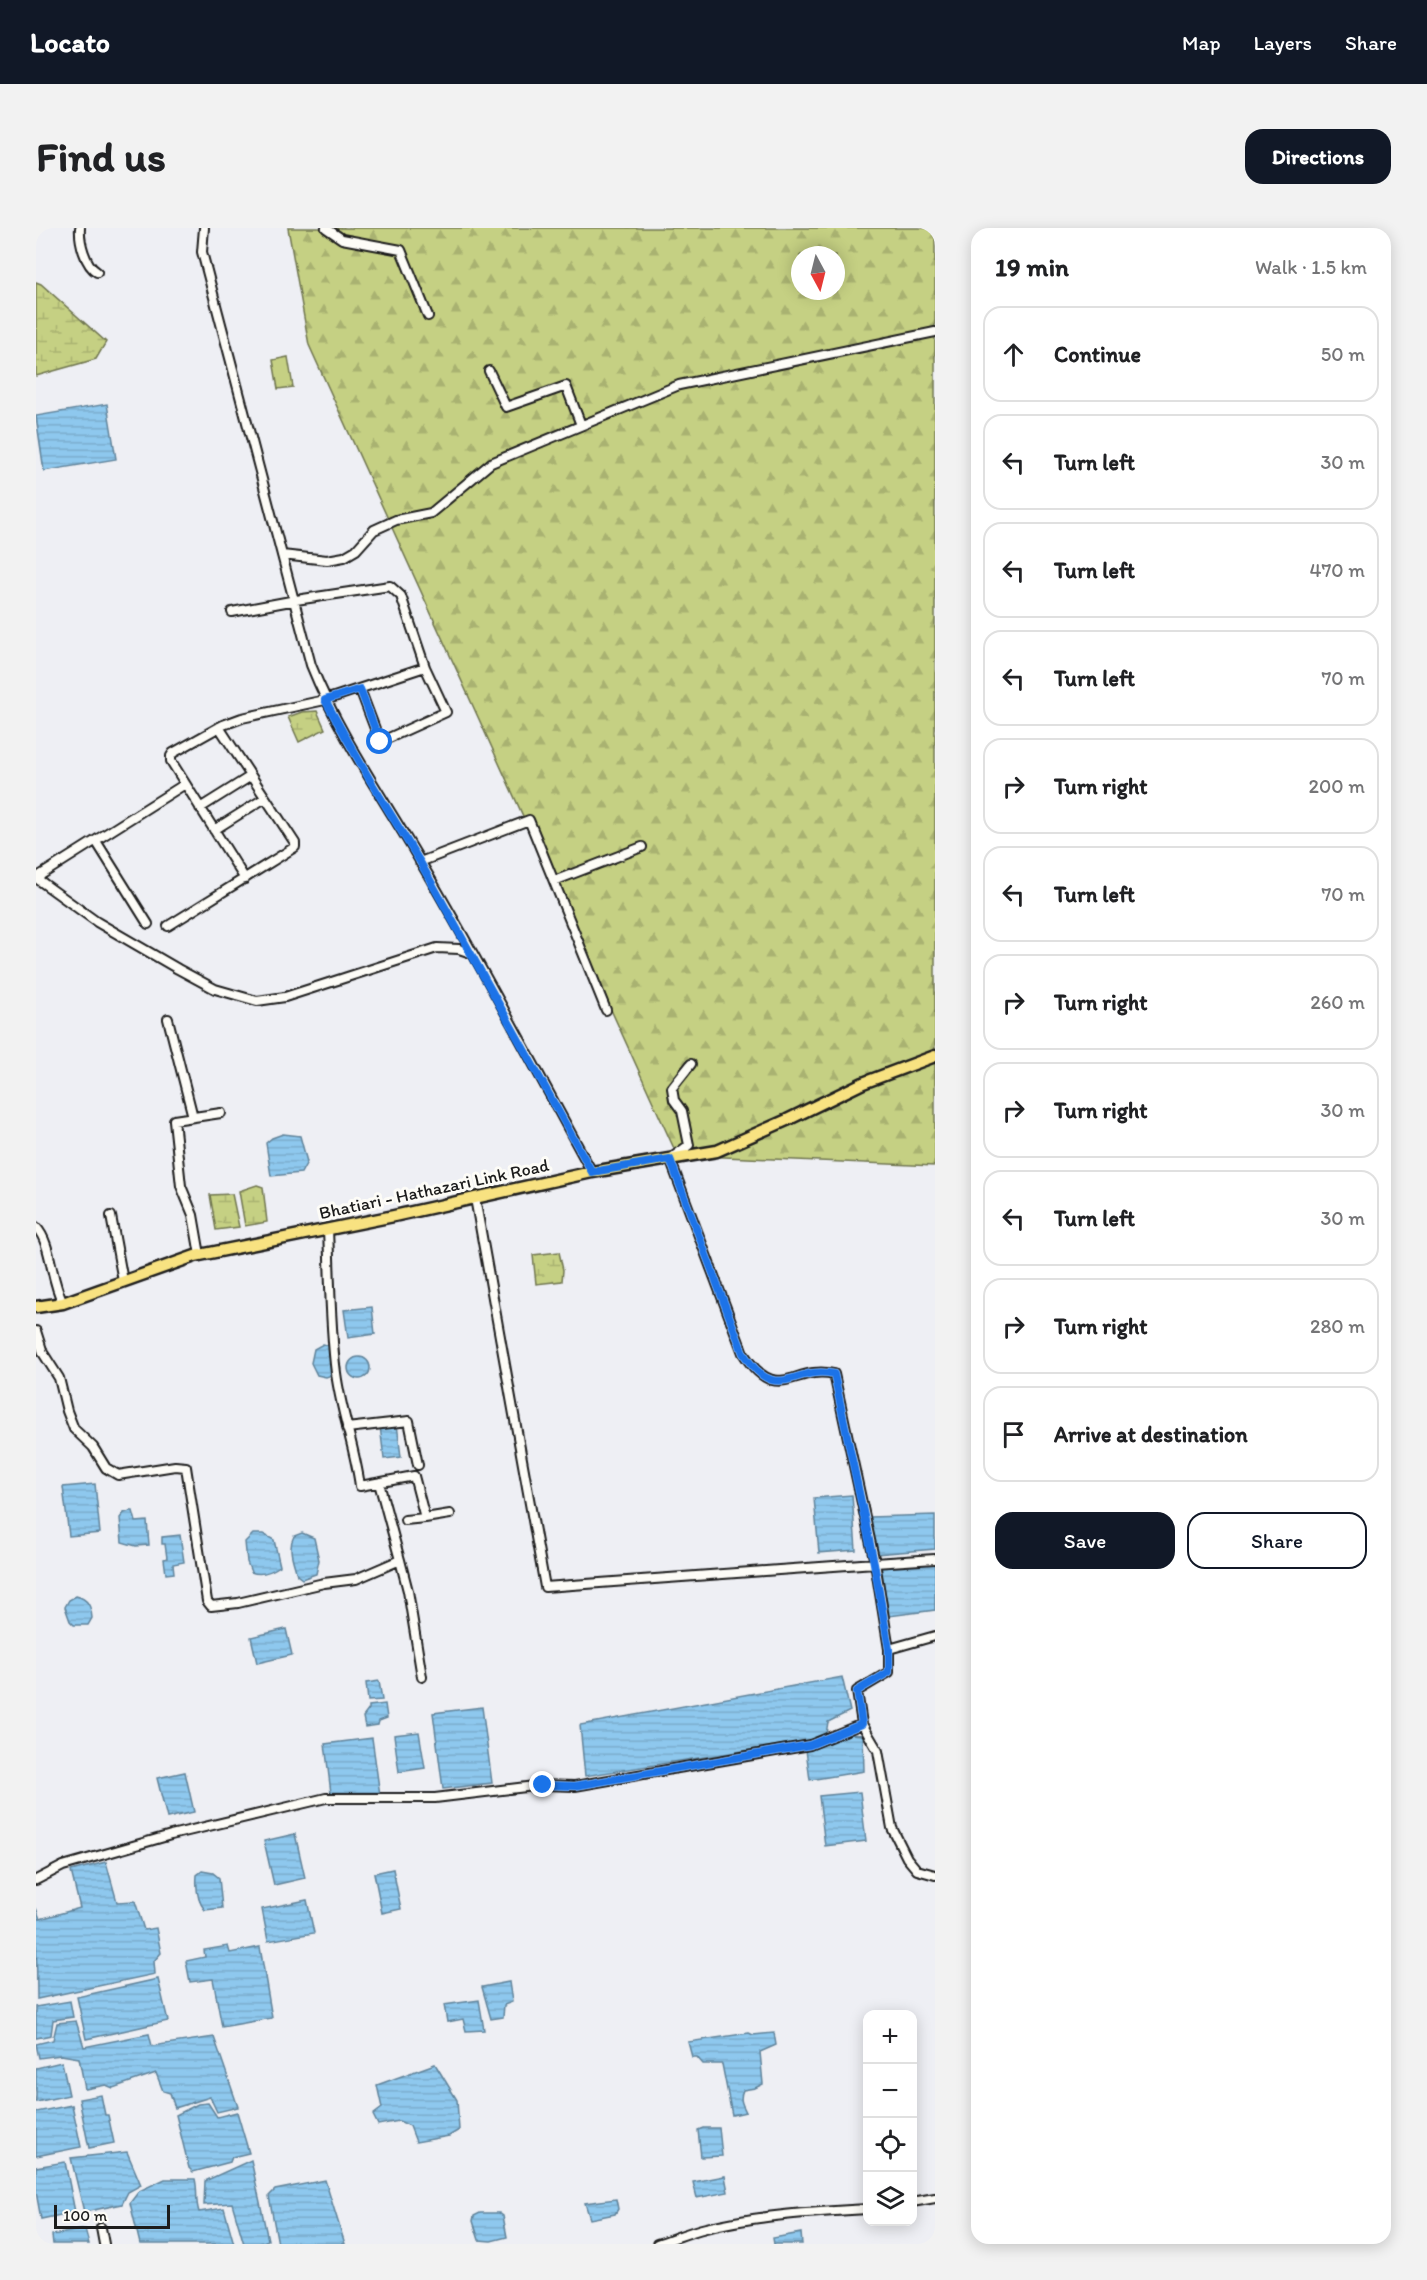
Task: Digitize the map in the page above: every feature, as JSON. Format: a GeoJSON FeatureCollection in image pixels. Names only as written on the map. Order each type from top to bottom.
{"type":"FeatureCollection","features":[{"type":"Feature","properties":{"kind":"main road","name":"Bhatiari - Hathazari Link Road"},"geometry":{"type":"LineString","coordinates":[[36,1307],[63,1302],[200,1255],[592,1172],[724,1148],[863,1083],[935,1056]]}},
{"type":"Feature","properties":{"kind":"street"},"geometry":{"type":"LineString","coordinates":[[80,228],[86,261],[91,269],[97,272]]}},
{"type":"Feature","properties":{"kind":"street"},"geometry":{"type":"LineString","coordinates":[[204,228],[202,252],[296,600],[311,665],[325,700],[471,952],[592,1172]]}},
{"type":"Feature","properties":{"kind":"street"},"geometry":{"type":"LineString","coordinates":[[326,228],[342,239],[401,250],[428,316]]}},
{"type":"Feature","properties":{"kind":"street"},"geometry":{"type":"LineString","coordinates":[[282,555],[327,560],[344,557],[356,550],[364,539],[380,527],[396,520],[431,513],[491,464],[679,385],[935,332]]}},
{"type":"Feature","properties":{"kind":"street"},"geometry":{"type":"LineString","coordinates":[[489,371],[507,408],[566,386],[581,425]]}},
{"type":"Feature","properties":{"kind":"street"},"geometry":{"type":"LineString","coordinates":[[232,612],[390,586],[401,596],[425,667],[446,711],[380,742],[360,689]]}},
{"type":"Feature","properties":{"kind":"street"},"geometry":{"type":"LineString","coordinates":[[245,879],[171,761],[173,753],[219,727],[242,718],[325,700],[425,667]]}},
{"type":"Feature","properties":{"kind":"street"},"geometry":{"type":"LineString","coordinates":[[168,926],[295,847],[295,843],[219,727]]}},
{"type":"Feature","properties":{"kind":"street"},"geometry":{"type":"LineString","coordinates":[[200,808],[251,776]]}},
{"type":"Feature","properties":{"kind":"street"},"geometry":{"type":"LineString","coordinates":[[185,784],[36,878],[98,921],[178,969],[215,989],[256,1001],[285,997],[437,948],[471,952]]}},
{"type":"Feature","properties":{"kind":"street"},"geometry":{"type":"LineString","coordinates":[[214,830],[265,798]]}},
{"type":"Feature","properties":{"kind":"street"},"geometry":{"type":"LineString","coordinates":[[420,862],[529,820],[606,1010]]}},
{"type":"Feature","properties":{"kind":"street"},"geometry":{"type":"LineString","coordinates":[[96,840],[148,924]]}},
{"type":"Feature","properties":{"kind":"street"},"geometry":{"type":"LineString","coordinates":[[554,880],[642,847]]}},
{"type":"Feature","properties":{"kind":"street"},"geometry":{"type":"LineString","coordinates":[[168,1019],[193,1117]]}},
{"type":"Feature","properties":{"kind":"street"},"geometry":{"type":"LineString","coordinates":[[691,1064],[672,1088],[674,1100],[682,1111],[689,1145],[670,1159],[743,1353],[755,1371],[770,1380],[787,1380],[826,1372],[834,1374],[874,1563],[889,1649],[889,1672],[857,1691],[862,1724],[878,1751],[892,1828],[907,1858],[917,1870],[935,1875]]}},
{"type":"Feature","properties":{"kind":"street"},"geometry":{"type":"LineString","coordinates":[[200,1255],[193,1215],[181,1186],[174,1120],[221,1113]]}},
{"type":"Feature","properties":{"kind":"street"},"geometry":{"type":"LineString","coordinates":[[475,1198],[545,1587],[935,1559]]}},
{"type":"Feature","properties":{"kind":"street"},"geometry":{"type":"LineString","coordinates":[[111,1216],[123,1281]]}},
{"type":"Feature","properties":{"kind":"street"},"geometry":{"type":"LineString","coordinates":[[36,1227],[44,1236],[55,1288],[63,1302]]}},
{"type":"Feature","properties":{"kind":"street"},"geometry":{"type":"LineString","coordinates":[[328,1229],[336,1373],[347,1428],[356,1458],[360,1486],[414,1476],[425,1518]]}},
{"type":"Feature","properties":{"kind":"street"},"geometry":{"type":"LineString","coordinates":[[36,1331],[43,1353],[59,1378],[74,1429],[93,1447],[106,1468],[118,1475],[175,1466],[186,1467],[207,1601],[211,1606],[238,1604],[324,1583],[356,1579],[400,1560]]}},
{"type":"Feature","properties":{"kind":"street"},"geometry":{"type":"LineString","coordinates":[[347,1428],[409,1421],[418,1465]]}},
{"type":"Feature","properties":{"kind":"street"},"geometry":{"type":"LineString","coordinates":[[379,1483],[408,1591],[422,1677]]}},
{"type":"Feature","properties":{"kind":"street"},"geometry":{"type":"LineString","coordinates":[[405,1520],[450,1514]]}},
{"type":"Feature","properties":{"kind":"street"},"geometry":{"type":"LineString","coordinates":[[889,1649],[935,1636]]}},
{"type":"Feature","properties":{"kind":"street"},"geometry":{"type":"LineString","coordinates":[[36,1880],[63,1866],[171,1835],[326,1798],[435,1798],[543,1785],[575,1786],[810,1745],[862,1724]]}},
{"type":"Feature","properties":{"kind":"street"},"geometry":{"type":"LineString","coordinates":[[917,2201],[935,2198]]}},
{"type":"Feature","properties":{"kind":"street"},"geometry":{"type":"LineString","coordinates":[[657,2244],[705,2228],[754,2218],[863,2209]]}},
{"type":"Feature","properties":{"kind":"street"},"geometry":{"type":"LineString","coordinates":[[101,2228],[104,2244]]}},
{"type":"Feature","properties":{"kind":"green space"},"geometry":{"type":"Polygon","coordinates":[[[288,228],[935,228],[935,1166],[677,1155],[309,345],[288,228]]]}},
{"type":"Feature","properties":{"kind":"green space"},"geometry":{"type":"Polygon","coordinates":[[[36,282],[106,342],[96,359],[36,376],[36,282]]]}},
{"type":"Feature","properties":{"kind":"green space"},"geometry":{"type":"Polygon","coordinates":[[[288,357],[293,387],[278,389],[273,360],[288,357]]]}},
{"type":"Feature","properties":{"kind":"green space"},"geometry":{"type":"Polygon","coordinates":[[[317,711],[325,729],[299,742],[288,717],[302,712],[317,711]]]}},
{"type":"Feature","properties":{"kind":"green space"},"geometry":{"type":"Polygon","coordinates":[[[257,1185],[263,1187],[267,1222],[245,1226],[239,1191],[257,1185]]]}},
{"type":"Feature","properties":{"kind":"green space"},"geometry":{"type":"Polygon","coordinates":[[[232,1194],[239,1227],[216,1230],[210,1195],[232,1194]]]}},
{"type":"Feature","properties":{"kind":"green space"},"geometry":{"type":"Polygon","coordinates":[[[559,1252],[563,1270],[562,1281],[536,1284],[533,1255],[559,1252]]]}},
{"type":"Feature","properties":{"kind":"water"},"geometry":{"type":"Polygon","coordinates":[[[107,404],[116,459],[44,471],[36,416],[107,404]]]}},
{"type":"Feature","properties":{"kind":"water"},"geometry":{"type":"Polygon","coordinates":[[[283,1134],[300,1136],[307,1162],[301,1173],[271,1176],[266,1143],[283,1134]]]}},
{"type":"Feature","properties":{"kind":"water"},"geometry":{"type":"Polygon","coordinates":[[[372,1307],[375,1334],[348,1338],[344,1310],[372,1307]]]}},
{"type":"Feature","properties":{"kind":"water"},"geometry":{"type":"Polygon","coordinates":[[[323,1344],[331,1346],[334,1370],[332,1375],[326,1377],[317,1375],[311,1363],[314,1349],[323,1344]]]}},
{"type":"Feature","properties":{"kind":"water"},"geometry":{"type":"Polygon","coordinates":[[[359,1357],[369,1364],[370,1368],[363,1378],[359,1379],[349,1372],[348,1368],[355,1358],[359,1357]]]}},
{"type":"Feature","properties":{"kind":"water"},"geometry":{"type":"Polygon","coordinates":[[[397,1424],[401,1457],[384,1459],[380,1426],[397,1424]]]}},
{"type":"Feature","properties":{"kind":"water"},"geometry":{"type":"Polygon","coordinates":[[[95,1484],[100,1533],[69,1536],[63,1487],[95,1484]]]}},
{"type":"Feature","properties":{"kind":"water"},"geometry":{"type":"Polygon","coordinates":[[[852,1495],[856,1550],[819,1553],[814,1498],[852,1495]]]}},
{"type":"Feature","properties":{"kind":"water"},"geometry":{"type":"Polygon","coordinates":[[[133,1511],[136,1522],[147,1521],[149,1545],[136,1546],[122,1542],[120,1518],[124,1513],[133,1511]]]}},
{"type":"Feature","properties":{"kind":"water"},"geometry":{"type":"Polygon","coordinates":[[[935,1515],[935,1549],[876,1554],[870,1517],[935,1515]]]}},
{"type":"Feature","properties":{"kind":"water"},"geometry":{"type":"Polygon","coordinates":[[[302,1533],[314,1538],[319,1560],[316,1574],[302,1579],[297,1575],[291,1551],[294,1536],[302,1533]]]}},
{"type":"Feature","properties":{"kind":"water"},"geometry":{"type":"Polygon","coordinates":[[[253,1534],[263,1534],[274,1540],[280,1566],[266,1573],[251,1572],[247,1562],[245,1542],[253,1534]]]}},
{"type":"Feature","properties":{"kind":"water"},"geometry":{"type":"Polygon","coordinates":[[[180,1535],[184,1562],[173,1564],[174,1573],[166,1574],[164,1559],[167,1558],[162,1537],[180,1535]]]}},
{"type":"Feature","properties":{"kind":"water"},"geometry":{"type":"Polygon","coordinates":[[[935,1563],[935,1610],[889,1616],[881,1566],[935,1563]]]}},
{"type":"Feature","properties":{"kind":"water"},"geometry":{"type":"Polygon","coordinates":[[[76,1596],[86,1601],[90,1607],[92,1618],[88,1625],[74,1625],[70,1621],[65,1607],[69,1600],[76,1596]]]}},
{"type":"Feature","properties":{"kind":"water"},"geometry":{"type":"Polygon","coordinates":[[[286,1629],[292,1655],[257,1663],[251,1637],[286,1629]]]}},
{"type":"Feature","properties":{"kind":"water"},"geometry":{"type":"Polygon","coordinates":[[[842,1677],[850,1711],[828,1722],[826,1734],[812,1740],[585,1776],[580,1725],[842,1677]]]}},
{"type":"Feature","properties":{"kind":"water"},"geometry":{"type":"Polygon","coordinates":[[[379,1681],[382,1700],[368,1701],[366,1683],[379,1681]]]}},
{"type":"Feature","properties":{"kind":"water"},"geometry":{"type":"Polygon","coordinates":[[[385,1704],[387,1718],[379,1721],[378,1725],[365,1727],[363,1717],[369,1706],[385,1704]]]}},
{"type":"Feature","properties":{"kind":"water"},"geometry":{"type":"Polygon","coordinates":[[[482,1707],[492,1783],[443,1789],[433,1713],[482,1707]]]}},
{"type":"Feature","properties":{"kind":"water"},"geometry":{"type":"Polygon","coordinates":[[[419,1732],[425,1768],[399,1772],[394,1735],[419,1732]]]}},
{"type":"Feature","properties":{"kind":"water"},"geometry":{"type":"Polygon","coordinates":[[[849,1734],[863,1735],[864,1771],[810,1780],[806,1750],[849,1734]]]}},
{"type":"Feature","properties":{"kind":"water"},"geometry":{"type":"Polygon","coordinates":[[[372,1738],[380,1795],[331,1793],[325,1744],[372,1738]]]}},
{"type":"Feature","properties":{"kind":"water"},"geometry":{"type":"Polygon","coordinates":[[[185,1772],[194,1812],[167,1818],[157,1778],[185,1772]]]}},
{"type":"Feature","properties":{"kind":"water"},"geometry":{"type":"Polygon","coordinates":[[[860,1792],[866,1841],[825,1846],[819,1796],[860,1792]]]}},
{"type":"Feature","properties":{"kind":"water"},"geometry":{"type":"Polygon","coordinates":[[[295,1834],[305,1878],[274,1885],[264,1841],[295,1834]]]}},
{"type":"Feature","properties":{"kind":"water"},"geometry":{"type":"Polygon","coordinates":[[[106,1862],[117,1902],[135,1901],[144,1930],[156,1928],[161,1953],[154,1961],[155,1974],[37,1999],[36,1908],[40,1919],[80,1908],[71,1871],[106,1862]]]}},
{"type":"Feature","properties":{"kind":"water"},"geometry":{"type":"Polygon","coordinates":[[[393,1869],[401,1909],[382,1913],[374,1873],[393,1869]]]}},
{"type":"Feature","properties":{"kind":"water"},"geometry":{"type":"Polygon","coordinates":[[[202,1871],[213,1873],[219,1878],[222,1908],[205,1910],[202,1906],[197,1875],[202,1871]]]}},
{"type":"Feature","properties":{"kind":"water"},"geometry":{"type":"Polygon","coordinates":[[[307,1900],[314,1933],[268,1941],[262,1909],[307,1900]]]}},
{"type":"Feature","properties":{"kind":"water"},"geometry":{"type":"Polygon","coordinates":[[[228,1946],[230,1953],[260,1947],[272,2018],[222,2027],[213,1979],[190,1982],[186,1961],[205,1957],[204,1950],[228,1946]]]}},
{"type":"Feature","properties":{"kind":"water"},"geometry":{"type":"Polygon","coordinates":[[[158,1979],[168,2021],[86,2039],[77,1997],[158,1979]]]}},
{"type":"Feature","properties":{"kind":"water"},"geometry":{"type":"Polygon","coordinates":[[[509,1982],[512,2002],[504,2005],[503,2017],[491,2019],[482,1987],[509,1982]]]}},
{"type":"Feature","properties":{"kind":"water"},"geometry":{"type":"Polygon","coordinates":[[[479,2000],[484,2030],[466,2031],[463,2019],[447,2022],[444,2005],[479,2000]]]}},
{"type":"Feature","properties":{"kind":"water"},"geometry":{"type":"Polygon","coordinates":[[[70,2001],[73,2017],[53,2020],[51,2035],[36,2038],[36,2007],[70,2001]]]}},
{"type":"Feature","properties":{"kind":"water"},"geometry":{"type":"Polygon","coordinates":[[[76,2021],[84,2047],[149,2034],[152,2046],[214,2037],[238,2107],[217,2112],[210,2097],[175,2108],[170,2093],[163,2091],[156,2073],[113,2088],[106,2085],[85,2089],[79,2058],[61,2055],[39,2058],[36,2044],[53,2040],[57,2023],[76,2021]]]}},
{"type":"Feature","properties":{"kind":"water"},"geometry":{"type":"Polygon","coordinates":[[[749,2033],[753,2035],[774,2033],[776,2045],[760,2052],[763,2084],[743,2090],[741,2099],[746,2112],[732,2115],[722,2064],[703,2064],[697,2057],[692,2057],[688,2042],[749,2033]]]}},
{"type":"Feature","properties":{"kind":"water"},"geometry":{"type":"Polygon","coordinates":[[[62,2062],[69,2095],[36,2102],[36,2068],[62,2062]]]}},
{"type":"Feature","properties":{"kind":"water"},"geometry":{"type":"Polygon","coordinates":[[[435,2064],[457,2100],[459,2130],[449,2136],[416,2142],[410,2126],[399,2121],[378,2125],[373,2115],[382,2108],[377,2085],[435,2064]]]}},
{"type":"Feature","properties":{"kind":"water"},"geometry":{"type":"Polygon","coordinates":[[[101,2095],[114,2143],[89,2148],[79,2099],[101,2095]]]}},
{"type":"Feature","properties":{"kind":"water"},"geometry":{"type":"Polygon","coordinates":[[[208,2103],[217,2117],[237,2112],[249,2153],[232,2157],[230,2162],[193,2172],[189,2168],[176,2115],[198,2104],[208,2103]]]}},
{"type":"Feature","properties":{"kind":"water"},"geometry":{"type":"Polygon","coordinates":[[[72,2105],[81,2147],[36,2156],[36,2112],[72,2105]]]}},
{"type":"Feature","properties":{"kind":"water"},"geometry":{"type":"Polygon","coordinates":[[[719,2128],[722,2156],[701,2157],[698,2130],[719,2128]]]}},
{"type":"Feature","properties":{"kind":"water"},"geometry":{"type":"Polygon","coordinates":[[[127,2152],[141,2185],[128,2192],[122,2204],[84,2212],[71,2158],[127,2152]]]}},
{"type":"Feature","properties":{"kind":"water"},"geometry":{"type":"Polygon","coordinates":[[[251,2160],[268,2240],[259,2244],[244,2244],[232,2203],[204,2205],[205,2181],[251,2160]]]}},
{"type":"Feature","properties":{"kind":"water"},"geometry":{"type":"Polygon","coordinates":[[[65,2162],[75,2212],[41,2219],[36,2192],[36,2167],[65,2162]]]}},
{"type":"Feature","properties":{"kind":"water"},"geometry":{"type":"Polygon","coordinates":[[[725,2176],[728,2192],[697,2198],[693,2182],[725,2176]]]}},
{"type":"Feature","properties":{"kind":"water"},"geometry":{"type":"Polygon","coordinates":[[[165,2179],[195,2179],[199,2212],[224,2208],[234,2244],[140,2244],[130,2203],[139,2191],[165,2179]]]}},
{"type":"Feature","properties":{"kind":"water"},"geometry":{"type":"Polygon","coordinates":[[[325,2180],[345,2244],[278,2244],[269,2196],[275,2190],[325,2180]]]}},
{"type":"Feature","properties":{"kind":"water"},"geometry":{"type":"Polygon","coordinates":[[[616,2199],[618,2209],[615,2214],[590,2219],[585,2203],[616,2199]]]}},
{"type":"Feature","properties":{"kind":"water"},"geometry":{"type":"Polygon","coordinates":[[[480,2213],[499,2213],[503,2216],[507,2237],[491,2241],[479,2240],[473,2221],[474,2216],[480,2213]]]}},
{"type":"Feature","properties":{"kind":"water"},"geometry":{"type":"Polygon","coordinates":[[[85,2229],[89,2244],[53,2244],[52,2235],[85,2229]]]}},
{"type":"Feature","properties":{"kind":"water"},"geometry":{"type":"Polygon","coordinates":[[[801,2233],[802,2244],[774,2244],[773,2238],[801,2233]]]}},
{"type":"Feature","properties":{"kind":"route"},"geometry":{"type":"LineString","coordinates":[[380,742],[360,689],[325,700],[420,862],[592,1172],[670,1159],[743,1353],[755,1371],[770,1380],[787,1380],[826,1372],[834,1374],[874,1563],[889,1649],[889,1672],[857,1691],[862,1724],[810,1745],[575,1786],[543,1785]]}}]}
